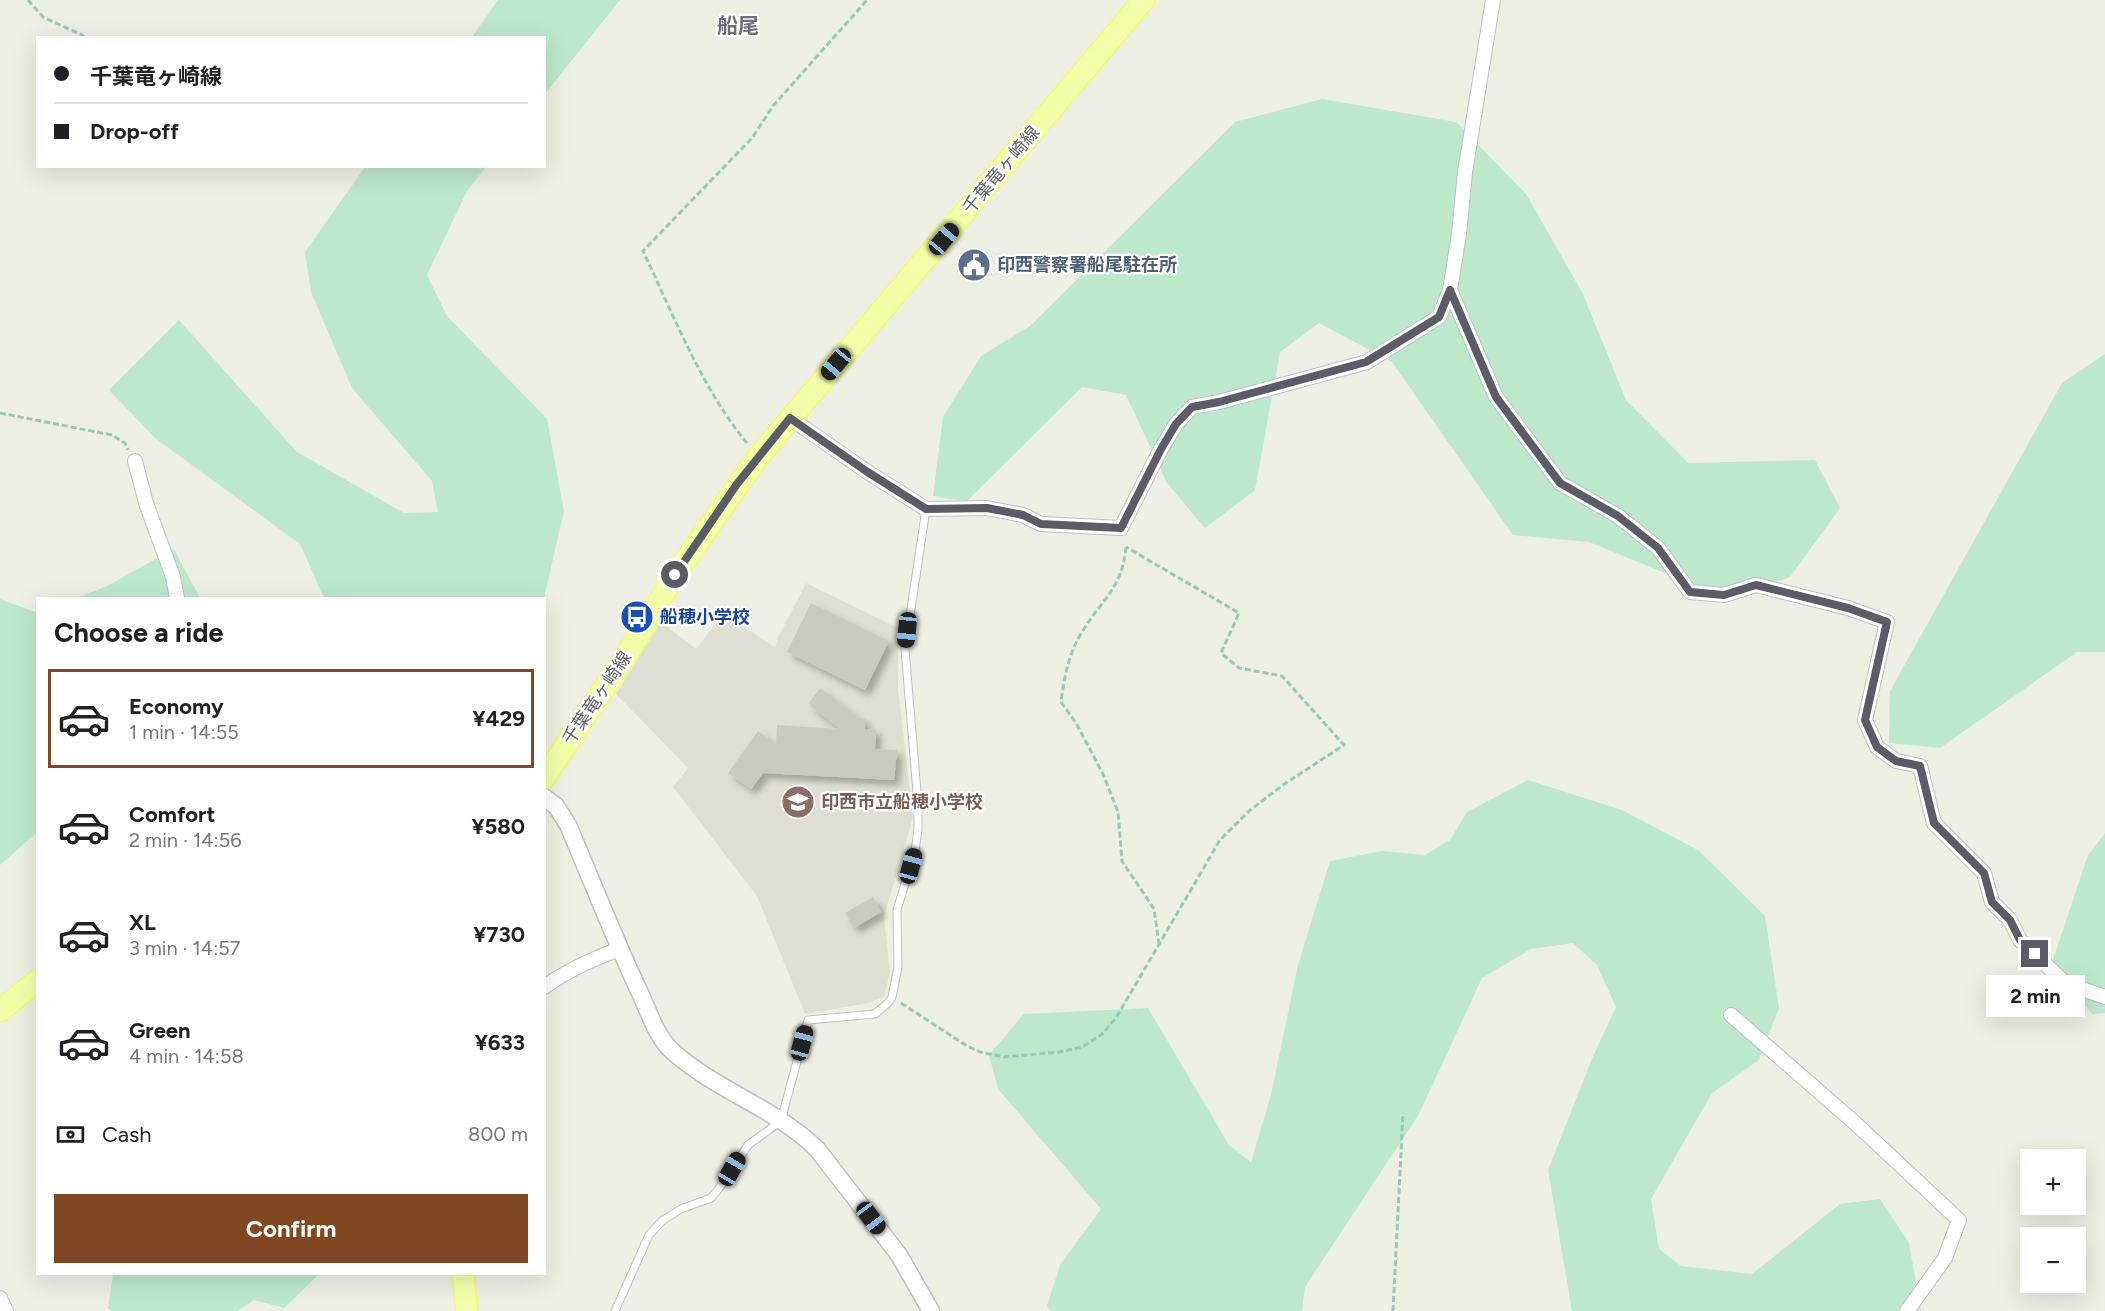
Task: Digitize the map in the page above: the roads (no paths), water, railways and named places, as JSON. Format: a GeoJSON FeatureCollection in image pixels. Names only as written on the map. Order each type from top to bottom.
{"type":"FeatureCollection","features":[{"type":"Feature","properties":{"kind":"main road","name":"千葉竜ヶ崎線"},"geometry":{"type":"LineString","coordinates":[[546,775],[627,654],[675,575],[758,457],[1144,0]]}},
{"type":"Feature","properties":{"kind":"main road"},"geometry":{"type":"LineString","coordinates":[[0,1011],[36,982]]}},
{"type":"Feature","properties":{"kind":"main road"},"geometry":{"type":"LineString","coordinates":[[463,1275],[467,1311]]}},
{"type":"Feature","properties":{"kind":"street"},"geometry":{"type":"LineString","coordinates":[[790,418],[926,509],[987,508],[1023,515],[1041,524],[1121,528],[1161,449],[1176,424],[1192,407],[1219,402],[1366,362],[1439,317],[1450,290],[1459,234],[1466,161],[1493,0]]}},
{"type":"Feature","properties":{"kind":"street"},"geometry":{"type":"LineString","coordinates":[[1450,290],[1496,397],[1560,483],[1618,516],[1658,548],[1690,592],[1724,595],[1756,585],[1848,608],[1887,622],[1865,720],[1877,747],[1896,761],[1920,766],[1934,823],[1984,873],[1992,902],[2010,920],[2020,940],[2065,983],[2105,997]]}},
{"type":"Feature","properties":{"kind":"street"},"geometry":{"type":"LineString","coordinates":[[135,461],[146,503],[173,578],[177,597]]}},
{"type":"Feature","properties":{"kind":"street"},"geometry":{"type":"LineString","coordinates":[[546,798],[556,806],[568,825],[620,949],[654,1023],[668,1047],[710,1080],[802,1134],[830,1164],[899,1255],[931,1311]]}},
{"type":"Feature","properties":{"kind":"street"},"geometry":{"type":"LineString","coordinates":[[546,986],[562,974],[594,958],[620,949]]}},
{"type":"Feature","properties":{"kind":"street"},"geometry":{"type":"LineString","coordinates":[[1731,1015],[1855,1124],[1959,1220],[1945,1258],[1907,1311]]}},
{"type":"Feature","properties":{"kind":"street"},"geometry":{"type":"LineString","coordinates":[[0,1298],[6,1311]]}},
{"type":"Feature","properties":{"kind":"lane"},"geometry":{"type":"LineString","coordinates":[[615,1311],[650,1235],[663,1220],[681,1209],[711,1198],[748,1145],[781,1121],[808,1020],[875,1014],[892,997],[898,967],[897,910],[915,851],[918,829],[918,804],[905,649],[926,509]]}},
{"type":"Feature","properties":{"kind":"place","name":"印西警察署船尾駐在所"},"geometry":{"type":"Point","coordinates":[974,265]}},
{"type":"Feature","properties":{"kind":"place","name":"船穂小学校"},"geometry":{"type":"Point","coordinates":[637,617]}},
{"type":"Feature","properties":{"kind":"place","name":"印西市立船穂小学校"},"geometry":{"type":"Point","coordinates":[798,802]}},
{"type":"Feature","properties":{"kind":"district","name":"船尾"},"geometry":{"type":"Point","coordinates":[738,25]}}]}
